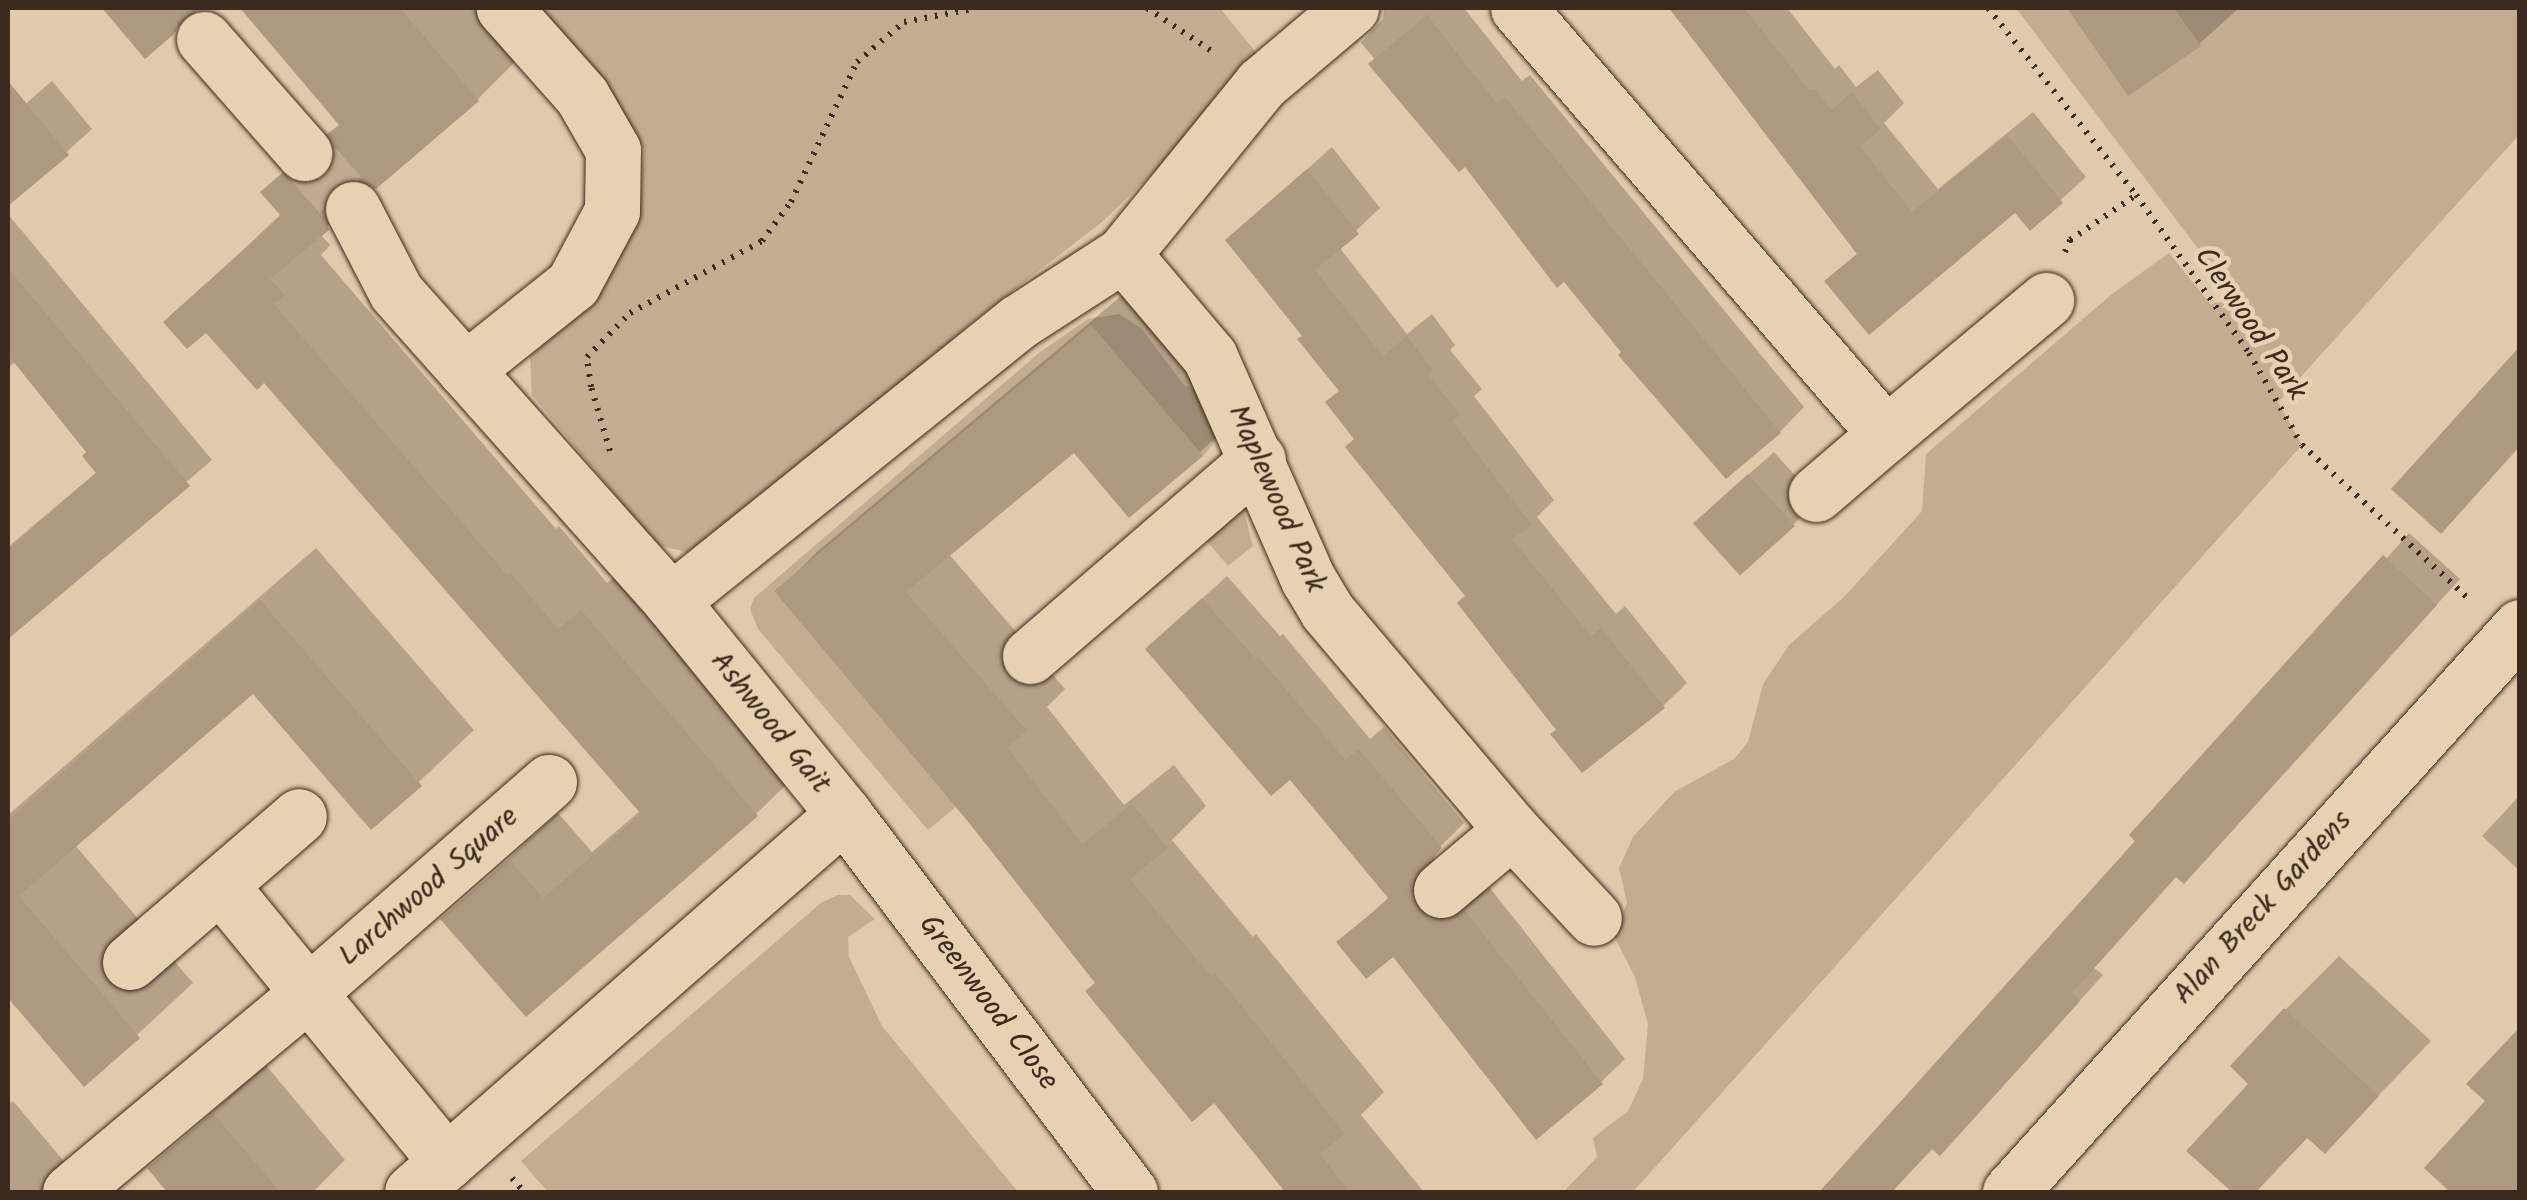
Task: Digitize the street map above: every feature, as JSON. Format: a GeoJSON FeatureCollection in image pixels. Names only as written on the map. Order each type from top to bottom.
{"type":"FeatureCollection","features":[{"type":"Feature","properties":{"kind":"street"},"geometry":{"type":"LineString","coordinates":[[465,370],[573,284],[612,211],[612,150],[582,96],[504,8]]}},
{"type":"Feature","properties":{"kind":"street"},"geometry":{"type":"LineString","coordinates":[[670,601],[1018,322],[1124,254],[1260,84],[1351,8]]}},
{"type":"Feature","properties":{"kind":"street"},"geometry":{"type":"LineString","coordinates":[[1518,8],[1886,434]]}},
{"type":"Feature","properties":{"kind":"street"},"geometry":{"type":"LineString","coordinates":[[204,39],[304,154]]}},
{"type":"Feature","properties":{"kind":"street","name":"Ashwood Gait"},"geometry":{"type":"LineString","coordinates":[[353,209],[396,292],[670,601],[844,814],[430,1177]]}},
{"type":"Feature","properties":{"kind":"street","name":"Maplewood Park"},"geometry":{"type":"LineString","coordinates":[[1124,254],[1210,357],[1308,579],[1327,612],[1512,830],[1594,918]]}},
{"type":"Feature","properties":{"kind":"street"},"geometry":{"type":"LineString","coordinates":[[1816,494],[2046,300]]}},
{"type":"Feature","properties":{"kind":"street"},"geometry":{"type":"LineString","coordinates":[[1030,656],[1258,460]]}},
{"type":"Feature","properties":{"kind":"street","name":"Alan Breck Gardens"},"geometry":{"type":"LineString","coordinates":[[2010,1192],[2514,631]]}},
{"type":"Feature","properties":{"kind":"street","name":"Larchwood Square"},"geometry":{"type":"LineString","coordinates":[[70,1192],[310,992],[549,782]]}},
{"type":"Feature","properties":{"kind":"street","name":"Greenwood Close"},"geometry":{"type":"LineString","coordinates":[[844,814],[1130,1192]]}},
{"type":"Feature","properties":{"kind":"street"},"geometry":{"type":"LineString","coordinates":[[130,962],[299,816]]}},
{"type":"Feature","properties":{"kind":"street"},"geometry":{"type":"LineString","coordinates":[[1441,890],[1512,830]]}},
{"type":"Feature","properties":{"kind":"street"},"geometry":{"type":"LineString","coordinates":[[220,885],[310,992],[430,1177]]}},
{"type":"Feature","properties":{"kind":"path"},"geometry":{"type":"LineString","coordinates":[[609,462],[610,445],[591,387],[588,357],[630,313],[762,241],[791,202],[857,62],[904,22],[978,8]]}},
{"type":"Feature","properties":{"kind":"path"},"geometry":{"type":"LineString","coordinates":[[1146,8],[1260,84]]}},
{"type":"Feature","properties":{"kind":"path","name":"Clerwood Park"},"geometry":{"type":"LineString","coordinates":[[1988,8],[2136,195],[2249,353],[2302,444],[2514,631]]}},
{"type":"Feature","properties":{"kind":"path"},"geometry":{"type":"LineString","coordinates":[[2070,240],[2136,195]]}},
{"type":"Feature","properties":{"kind":"shaded area"},"geometry":{"type":"Polygon","coordinates":[[[534,8],[1220,8],[1266,65],[1102,222],[969,325],[720,539],[687,552],[657,545],[532,395],[530,357],[608,280],[639,219],[644,149],[604,83],[534,8]]]}},
{"type":"Feature","properties":{"kind":"shaded area"},"geometry":{"type":"Polygon","coordinates":[[[2016,8],[2519,8],[2519,135],[2278,402],[2302,445],[1633,1192],[1563,1192],[1597,1157],[1593,1138],[1628,1111],[1643,1079],[1648,1025],[1635,977],[1614,936],[1627,903],[1619,868],[1633,837],[1674,792],[1734,759],[1748,742],[1763,684],[1789,645],[1845,596],[1922,511],[1926,454],[2112,294],[2169,253],[2211,305],[2230,291],[2016,8]]]}},
{"type":"Feature","properties":{"kind":"shaded area"},"geometry":{"type":"Polygon","coordinates":[[[1119,314],[1141,328],[1184,385],[1205,394],[1218,438],[1203,456],[1091,325],[775,591],[956,807],[928,830],[758,629],[750,609],[754,598],[1040,352],[1088,319],[1119,314]]]}},
{"type":"Feature","properties":{"kind":"shaded area"},"geometry":{"type":"Polygon","coordinates":[[[1241,501],[1253,546],[1228,566],[1194,526],[1241,501]]]}},
{"type":"Feature","properties":{"kind":"shaded area"},"geometry":{"type":"Polygon","coordinates":[[[850,895],[875,919],[848,937],[849,957],[882,1026],[1018,1192],[548,1192],[521,1161],[822,902],[850,895]]]}},
{"type":"Feature","properties":{"kind":"building"},"geometry":{"type":"Polygon","coordinates":[[[102,8],[206,8],[184,15],[174,34],[145,59],[102,8]]]}},
{"type":"Feature","properties":{"kind":"building"},"geometry":{"type":"Polygon","coordinates":[[[240,8],[400,8],[479,101],[376,189],[353,178],[340,181],[327,191],[322,209],[329,230],[270,279],[285,295],[274,304],[558,629],[581,610],[758,816],[526,1017],[440,919],[509,859],[543,898],[641,814],[264,383],[257,390],[206,333],[187,349],[163,322],[281,216],[260,192],[281,174],[295,183],[311,183],[325,176],[334,162],[335,148],[328,134],[339,125],[240,8]]]}},
{"type":"Feature","properties":{"kind":"building"},"geometry":{"type":"Polygon","coordinates":[[[1669,8],[1744,8],[1810,91],[1814,88],[1831,110],[1852,92],[1881,129],[1860,146],[1912,212],[2007,135],[2063,203],[2030,231],[2015,213],[1869,335],[1824,281],[1857,254],[1669,8]]]}},
{"type":"Feature","properties":{"kind":"building"},"geometry":{"type":"Polygon","coordinates":[[[2067,8],[2174,8],[2201,46],[2128,96],[2067,8]]]}},
{"type":"Feature","properties":{"kind":"building"},"geometry":{"type":"Polygon","coordinates":[[[1427,15],[1497,104],[1505,97],[1781,433],[1726,479],[1618,355],[1621,352],[1564,282],[1557,288],[1465,167],[1459,172],[1368,64],[1427,15]]]}},
{"type":"Feature","properties":{"kind":"building"},"geometry":{"type":"Polygon","coordinates":[[[8,81],[69,155],[8,206],[8,81]]]}},
{"type":"Feature","properties":{"kind":"building"},"geometry":{"type":"Polygon","coordinates":[[[1307,169],[1359,234],[1315,270],[1383,356],[1407,336],[1433,370],[1428,374],[1460,415],[1452,421],[1532,525],[1512,539],[1591,636],[1601,628],[1665,708],[1582,773],[1550,734],[1556,730],[1457,603],[1465,596],[1345,447],[1354,439],[1325,402],[1339,391],[1297,339],[1302,336],[1225,240],[1307,169]]]}},
{"type":"Feature","properties":{"kind":"building"},"geometry":{"type":"Polygon","coordinates":[[[8,268],[190,486],[8,639],[8,549],[96,473],[82,456],[86,452],[8,355],[8,268]]]}},
{"type":"Feature","properties":{"kind":"building"},"geometry":{"type":"Polygon","coordinates":[[[1091,325],[1203,456],[1129,518],[1074,453],[906,592],[1027,731],[1007,747],[1082,844],[1132,804],[1168,848],[1130,879],[1211,976],[1215,973],[1345,1134],[1320,1154],[1350,1192],[1285,1192],[1214,1103],[1192,1122],[1085,991],[1095,983],[970,824],[774,591],[1091,325]]]}},
{"type":"Feature","properties":{"kind":"building"},"geometry":{"type":"Polygon","coordinates":[[[2520,346],[2520,446],[2441,534],[2391,489],[2520,346]]]}},
{"type":"Feature","properties":{"kind":"building"},"geometry":{"type":"Polygon","coordinates":[[[1748,474],[1795,526],[1740,576],[1693,524],[1748,474]]]}},
{"type":"Feature","properties":{"kind":"building"},"geometry":{"type":"Polygon","coordinates":[[[2383,555],[2437,605],[2184,884],[2176,877],[2072,993],[2080,1001],[1940,1156],[1932,1149],[1892,1192],[1819,1192],[2135,841],[2129,835],[2383,555]]]}},
{"type":"Feature","properties":{"kind":"building"},"geometry":{"type":"Polygon","coordinates":[[[1202,598],[1255,658],[1258,656],[1345,760],[1359,749],[1442,848],[1412,879],[1410,895],[1417,909],[1430,919],[1446,921],[1465,911],[1603,1084],[1536,1140],[1393,957],[1366,979],[1336,942],[1389,899],[1290,780],[1271,796],[1145,649],[1202,598]]]}},
{"type":"Feature","properties":{"kind":"building"},"geometry":{"type":"Polygon","coordinates":[[[260,600],[422,786],[371,830],[253,694],[19,896],[140,1038],[84,1087],[8,998],[8,820],[260,600]]]}},
{"type":"Feature","properties":{"kind":"building"},"geometry":{"type":"Polygon","coordinates":[[[2284,1008],[2379,1096],[2325,1154],[2307,1138],[2256,1192],[2232,1192],[2186,1151],[2248,1084],[2230,1066],[2284,1008]]]}},
{"type":"Feature","properties":{"kind":"building"},"geometry":{"type":"Polygon","coordinates":[[[2520,1027],[2520,1192],[2450,1192],[2424,1168],[2485,1101],[2466,1084],[2520,1027]]]}},
{"type":"Feature","properties":{"kind":"building"},"geometry":{"type":"Polygon","coordinates":[[[213,1113],[280,1192],[167,1192],[147,1168],[213,1113]]]}},
{"type":"Feature","properties":{"kind":"tunnel"},"geometry":{"type":"LineString","coordinates":[[304,153],[353,209]]}}]}
